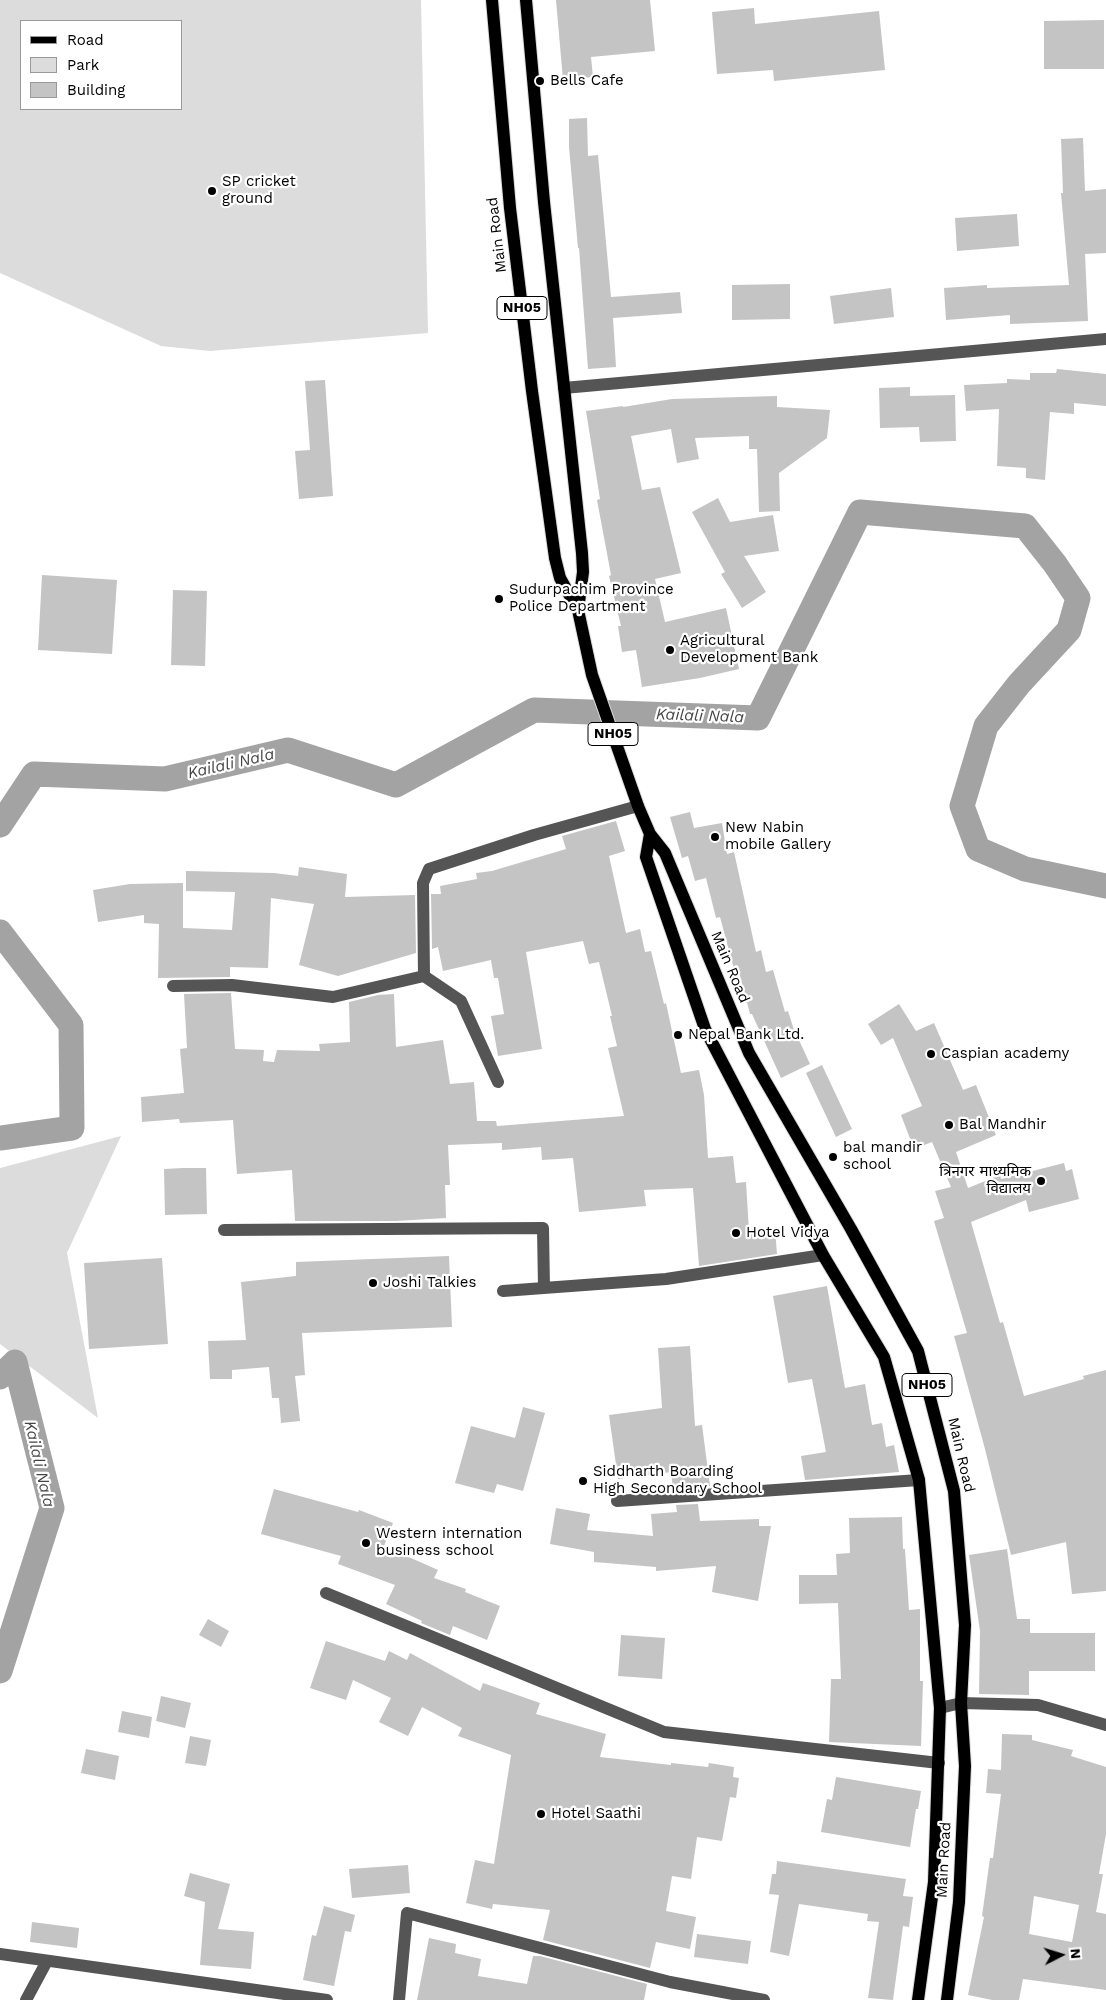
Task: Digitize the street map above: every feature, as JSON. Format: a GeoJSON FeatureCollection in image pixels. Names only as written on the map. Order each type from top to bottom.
{"type":"FeatureCollection","features":[{"type":"Feature","properties":{"kind":"main road","name":"Main Road"},"geometry":{"type":"LineString","coordinates":[[492,0],[510,208],[555,558],[560,578],[578,610],[592,674],[636,800],[650,834],[665,853],[749,1053],[851,1229],[918,1351],[954,1491],[965,1625],[962,1703],[965,1766],[959,1902],[947,2000]]}},
{"type":"Feature","properties":{"kind":"main road","name":"Main Road"},"geometry":{"type":"LineString","coordinates":[[526,0],[544,202],[582,553],[583,572],[578,610]]}},
{"type":"Feature","properties":{"kind":"main road","name":"Main Road"},"geometry":{"type":"LineString","coordinates":[[650,834],[646,857],[705,1029],[823,1255],[884,1357],[919,1480],[940,1708],[934,1882],[918,2000]]}},
{"type":"Feature","properties":{"kind":"street"},"geometry":{"type":"LineString","coordinates":[[564,388],[1106,338]]}},
{"type":"Feature","properties":{"kind":"street"},"geometry":{"type":"LineString","coordinates":[[424,976],[423,883],[429,869],[636,800]]}},
{"type":"Feature","properties":{"kind":"street"},"geometry":{"type":"LineString","coordinates":[[173,986],[232,985],[333,997],[424,976],[461,1001],[498,1082]]}},
{"type":"Feature","properties":{"kind":"street"},"geometry":{"type":"LineString","coordinates":[[224,1230],[543,1228],[544,1288]]}},
{"type":"Feature","properties":{"kind":"street"},"geometry":{"type":"LineString","coordinates":[[503,1291],[666,1280],[823,1255]]}},
{"type":"Feature","properties":{"kind":"street"},"geometry":{"type":"LineString","coordinates":[[617,1500],[919,1480]]}},
{"type":"Feature","properties":{"kind":"street"},"geometry":{"type":"LineString","coordinates":[[326,1593],[664,1732],[939,1763]]}},
{"type":"Feature","properties":{"kind":"street"},"geometry":{"type":"LineString","coordinates":[[940,1708],[962,1703],[1038,1705],[1106,1725]]}},
{"type":"Feature","properties":{"kind":"street"},"geometry":{"type":"LineString","coordinates":[[399,2000],[407,1913],[670,1982],[764,2000]]}},
{"type":"Feature","properties":{"kind":"street"},"geometry":{"type":"LineString","coordinates":[[0,1954],[47,1960],[240,1994],[327,2000]]}},
{"type":"Feature","properties":{"kind":"street"},"geometry":{"type":"LineString","coordinates":[[26,2000],[47,1960]]}},
{"type":"Feature","properties":{"kind":"green space","name":"SP cricket ground"},"geometry":{"type":"Polygon","coordinates":[[[0,0],[421,0],[428,333],[210,351],[161,346],[0,273],[0,0]]]}},
{"type":"Feature","properties":{"kind":"green space"},"geometry":{"type":"Polygon","coordinates":[[[121,1136],[67,1253],[98,1418],[0,1344],[0,1168],[121,1136]]]}},
{"type":"Feature","properties":{"kind":"building"},"geometry":{"type":"Polygon","coordinates":[[[556,0],[650,0],[655,51],[591,57],[593,77],[563,80],[556,0]]]}},
{"type":"Feature","properties":{"kind":"building"},"geometry":{"type":"Polygon","coordinates":[[[754,8],[755,24],[879,11],[885,70],[774,81],[773,70],[717,74],[712,12],[754,8]]]}},
{"type":"Feature","properties":{"kind":"building"},"geometry":{"type":"Polygon","coordinates":[[[1104,20],[1104,69],[1044,69],[1044,21],[1104,20]]]}},
{"type":"Feature","properties":{"kind":"building"},"geometry":{"type":"Polygon","coordinates":[[[587,118],[588,156],[598,155],[611,297],[680,292],[682,313],[613,318],[616,367],[588,369],[569,147],[569,119],[587,118]]]}},
{"type":"Feature","properties":{"kind":"building"},"geometry":{"type":"Polygon","coordinates":[[[1083,138],[1085,191],[1106,189],[1106,253],[1085,254],[1088,321],[1010,324],[1010,315],[946,320],[944,288],[987,285],[987,288],[1069,285],[1061,193],[1063,193],[1061,139],[1083,138]]]}},
{"type":"Feature","properties":{"kind":"building"},"geometry":{"type":"Polygon","coordinates":[[[1017,214],[1019,246],[957,251],[955,218],[1017,214]]]}},
{"type":"Feature","properties":{"kind":"building"},"geometry":{"type":"Polygon","coordinates":[[[790,284],[790,319],[732,320],[732,285],[790,284]]]}},
{"type":"Feature","properties":{"kind":"building"},"geometry":{"type":"Polygon","coordinates":[[[891,288],[894,317],[834,324],[830,296],[891,288]]]}},
{"type":"Feature","properties":{"kind":"building"},"geometry":{"type":"Polygon","coordinates":[[[1057,369],[1106,374],[1106,406],[1074,403],[1074,414],[1050,412],[1045,480],[1026,478],[1026,468],[997,466],[999,409],[966,411],[964,385],[1007,383],[1007,379],[1030,380],[1030,373],[1056,373],[1057,369]]]}},
{"type":"Feature","properties":{"kind":"building"},"geometry":{"type":"Polygon","coordinates":[[[325,380],[333,496],[299,499],[295,451],[310,450],[305,381],[325,380]]]}},
{"type":"Feature","properties":{"kind":"building"},"geometry":{"type":"Polygon","coordinates":[[[910,387],[910,396],[955,395],[956,441],[920,442],[919,427],[880,428],[879,388],[910,387]]]}},
{"type":"Feature","properties":{"kind":"building"},"geometry":{"type":"Polygon","coordinates":[[[777,396],[777,407],[830,410],[827,438],[779,473],[780,511],[759,512],[757,449],[749,449],[749,436],[695,438],[699,459],[677,463],[671,429],[631,436],[642,490],[660,487],[681,573],[655,579],[665,622],[726,608],[739,669],[700,678],[642,687],[636,650],[622,652],[618,626],[621,626],[609,576],[611,575],[597,500],[600,499],[586,411],[672,399],[777,396]]]}},
{"type":"Feature","properties":{"kind":"building"},"geometry":{"type":"Polygon","coordinates":[[[718,498],[730,522],[773,515],[779,551],[744,556],[766,592],[742,608],[721,574],[725,572],[692,512],[718,498]]]}},
{"type":"Feature","properties":{"kind":"building"},"geometry":{"type":"Polygon","coordinates":[[[42,575],[117,580],[112,654],[38,650],[42,575]]]}},
{"type":"Feature","properties":{"kind":"building"},"geometry":{"type":"Polygon","coordinates":[[[173,590],[207,591],[205,666],[171,665],[173,590]]]}},
{"type":"Feature","properties":{"kind":"building"},"geometry":{"type":"Polygon","coordinates":[[[690,812],[694,828],[722,823],[727,854],[734,852],[756,952],[761,950],[766,972],[773,970],[785,1012],[788,1011],[793,1027],[810,1064],[781,1078],[752,1014],[750,1014],[739,972],[735,973],[720,917],[716,918],[706,878],[695,881],[688,856],[682,858],[670,817],[690,812]]]}},
{"type":"Feature","properties":{"kind":"building"},"geometry":{"type":"Polygon","coordinates":[[[616,821],[625,851],[609,856],[626,933],[640,929],[645,952],[651,951],[664,1004],[666,1003],[681,1073],[699,1070],[704,1095],[708,1158],[733,1156],[736,1183],[746,1182],[749,1231],[775,1229],[777,1254],[699,1266],[693,1188],[644,1190],[646,1206],[579,1212],[573,1158],[542,1160],[541,1147],[502,1150],[502,1143],[448,1145],[450,1185],[445,1185],[446,1218],[396,1221],[295,1221],[292,1170],[237,1174],[233,1120],[180,1123],[179,1119],[142,1122],[141,1097],[184,1093],[180,1049],[187,1048],[184,994],[231,993],[235,1049],[264,1050],[263,1061],[274,1062],[277,1050],[320,1051],[319,1044],[350,1042],[349,1002],[378,995],[394,994],[396,1047],[443,1040],[450,1084],[474,1082],[477,1121],[496,1121],[497,1126],[624,1116],[608,1048],[617,1046],[610,1016],[612,1016],[599,962],[589,964],[583,941],[526,952],[542,1049],[498,1056],[491,1016],[504,1014],[498,978],[494,978],[491,960],[443,971],[438,947],[432,949],[431,894],[441,894],[440,886],[477,879],[476,873],[492,871],[566,849],[562,836],[616,821]]]}},
{"type":"Feature","properties":{"kind":"building"},"geometry":{"type":"Polygon","coordinates":[[[299,867],[347,874],[345,897],[415,895],[416,953],[338,976],[299,965],[314,904],[271,898],[268,968],[230,967],[230,977],[158,978],[159,924],[144,923],[144,915],[98,922],[93,890],[130,884],[183,883],[183,928],[232,930],[235,892],[186,891],[186,871],[274,873],[298,876],[299,867]]]}},
{"type":"Feature","properties":{"kind":"building"},"geometry":{"type":"Polygon","coordinates":[[[899,1004],[916,1031],[934,1023],[963,1090],[976,1085],[996,1135],[956,1152],[968,1188],[1000,1175],[1001,1179],[1064,1163],[1066,1171],[1072,1169],[1079,1199],[1029,1212],[1026,1200],[971,1222],[1000,1323],[1003,1322],[1024,1396],[1084,1379],[1083,1376],[1106,1370],[1106,1591],[1072,1594],[1066,1542],[1011,1555],[985,1449],[954,1336],[967,1333],[934,1221],[944,1218],[935,1191],[951,1187],[932,1142],[914,1149],[901,1115],[922,1106],[893,1038],[881,1045],[868,1024],[899,1004]]]}},
{"type":"Feature","properties":{"kind":"building"},"geometry":{"type":"Polygon","coordinates":[[[822,1065],[852,1129],[836,1137],[806,1073],[822,1065]]]}},
{"type":"Feature","properties":{"kind":"building"},"geometry":{"type":"Polygon","coordinates":[[[206,1168],[207,1214],[165,1215],[164,1169],[206,1168]]]}},
{"type":"Feature","properties":{"kind":"building"},"geometry":{"type":"Polygon","coordinates":[[[449,1256],[452,1327],[302,1333],[305,1375],[295,1376],[300,1421],[281,1423],[279,1398],[272,1398],[269,1367],[232,1370],[232,1379],[210,1379],[208,1341],[246,1340],[241,1282],[296,1276],[296,1262],[449,1256]]]}},
{"type":"Feature","properties":{"kind":"building"},"geometry":{"type":"Polygon","coordinates":[[[162,1258],[168,1344],[89,1349],[84,1263],[162,1258]]]}},
{"type":"Feature","properties":{"kind":"building"},"geometry":{"type":"Polygon","coordinates":[[[827,1286],[845,1388],[865,1384],[872,1425],[882,1423],[886,1447],[894,1445],[899,1472],[805,1480],[801,1456],[826,1452],[812,1379],[788,1383],[773,1296],[827,1286]]]}},
{"type":"Feature","properties":{"kind":"building"},"geometry":{"type":"Polygon","coordinates":[[[690,1346],[695,1426],[702,1425],[710,1486],[673,1489],[671,1472],[618,1479],[609,1415],[662,1408],[658,1348],[690,1346]]]}},
{"type":"Feature","properties":{"kind":"building"},"geometry":{"type":"Polygon","coordinates":[[[523,1407],[545,1413],[523,1491],[497,1484],[494,1493],[455,1483],[471,1426],[515,1438],[523,1407]]]}},
{"type":"Feature","properties":{"kind":"building"},"geometry":{"type":"Polygon","coordinates":[[[274,1489],[358,1512],[359,1510],[393,1523],[384,1546],[438,1570],[434,1578],[466,1589],[465,1592],[500,1606],[487,1640],[453,1626],[450,1635],[421,1623],[422,1621],[386,1604],[395,1585],[338,1564],[341,1556],[261,1534],[274,1489]]]}},
{"type":"Feature","properties":{"kind":"building"},"geometry":{"type":"Polygon","coordinates":[[[698,1504],[700,1521],[759,1519],[759,1526],[771,1526],[758,1601],[712,1592],[716,1566],[656,1571],[656,1567],[594,1562],[594,1552],[550,1544],[556,1508],[590,1514],[587,1530],[653,1536],[651,1514],[677,1512],[676,1505],[698,1504]]]}},
{"type":"Feature","properties":{"kind":"building"},"geometry":{"type":"Polygon","coordinates":[[[902,1517],[909,1610],[920,1609],[920,1681],[923,1681],[921,1746],[829,1742],[831,1679],[841,1679],[838,1603],[799,1604],[799,1575],[837,1575],[836,1554],[850,1553],[849,1518],[902,1517]]]}},
{"type":"Feature","properties":{"kind":"building"},"geometry":{"type":"Polygon","coordinates":[[[1007,1549],[1017,1619],[1030,1619],[1030,1633],[1095,1633],[1095,1671],[1029,1671],[1029,1695],[979,1694],[980,1631],[969,1555],[1007,1549]]]}},
{"type":"Feature","properties":{"kind":"building"},"geometry":{"type":"Polygon","coordinates":[[[208,1619],[229,1631],[221,1647],[199,1635],[208,1619]]]}},
{"type":"Feature","properties":{"kind":"building"},"geometry":{"type":"Polygon","coordinates":[[[621,1635],[665,1638],[662,1679],[618,1676],[621,1635]]]}},
{"type":"Feature","properties":{"kind":"building"},"geometry":{"type":"Polygon","coordinates":[[[326,1641],[385,1661],[389,1651],[407,1660],[410,1653],[480,1691],[483,1683],[540,1703],[536,1714],[606,1734],[600,1757],[671,1765],[671,1763],[708,1767],[709,1763],[734,1767],[733,1777],[739,1778],[736,1798],[730,1797],[722,1841],[697,1837],[691,1879],[672,1876],[666,1911],[696,1917],[690,1949],[656,1942],[650,1968],[543,1940],[550,1910],[493,1904],[492,1909],[466,1903],[475,1860],[494,1864],[511,1755],[458,1736],[462,1728],[422,1707],[408,1736],[379,1722],[391,1698],[353,1680],[346,1700],[310,1688],[326,1641]]]}},
{"type":"Feature","properties":{"kind":"building"},"geometry":{"type":"Polygon","coordinates":[[[161,1696],[191,1703],[185,1728],[156,1721],[161,1696]]]}},
{"type":"Feature","properties":{"kind":"building"},"geometry":{"type":"Polygon","coordinates":[[[122,1711],[152,1717],[149,1738],[118,1732],[122,1711]]]}},
{"type":"Feature","properties":{"kind":"building"},"geometry":{"type":"Polygon","coordinates":[[[1002,1734],[1032,1735],[1032,1740],[1073,1750],[1071,1756],[1106,1767],[1106,1834],[1099,1874],[1103,1874],[1096,1912],[1106,1914],[1106,1990],[1023,1979],[1019,2000],[992,2000],[968,1995],[984,1917],[982,1916],[990,1858],[993,1858],[1001,1794],[986,1793],[988,1769],[1001,1770],[1002,1734]],[[1034,1896],[1029,1934],[1072,1942],[1079,1905],[1034,1896]]]}},
{"type":"Feature","properties":{"kind":"building"},"geometry":{"type":"Polygon","coordinates":[[[190,1736],[211,1740],[206,1766],[185,1763],[190,1736]]]}},
{"type":"Feature","properties":{"kind":"building"},"geometry":{"type":"Polygon","coordinates":[[[86,1749],[119,1756],[115,1780],[81,1773],[86,1749]]]}},
{"type":"Feature","properties":{"kind":"building"},"geometry":{"type":"Polygon","coordinates":[[[836,1777],[921,1791],[910,1847],[821,1832],[827,1799],[832,1800],[836,1777]]]}},
{"type":"Feature","properties":{"kind":"building"},"geometry":{"type":"Polygon","coordinates":[[[777,1861],[906,1879],[903,1896],[913,1897],[909,1927],[903,1926],[893,2000],[868,1998],[879,1922],[867,1921],[868,1914],[799,1904],[789,1956],[770,1952],[779,1895],[769,1894],[772,1874],[776,1874],[777,1861]]]}},
{"type":"Feature","properties":{"kind":"building"},"geometry":{"type":"Polygon","coordinates":[[[408,1865],[410,1893],[352,1898],[349,1869],[408,1865]]]}},
{"type":"Feature","properties":{"kind":"building"},"geometry":{"type":"Polygon","coordinates":[[[190,1873],[230,1884],[218,1929],[254,1932],[251,1969],[200,1965],[205,1902],[184,1896],[190,1873]]]}},
{"type":"Feature","properties":{"kind":"building"},"geometry":{"type":"Polygon","coordinates":[[[324,1906],[355,1915],[351,1932],[345,1931],[334,1986],[303,1980],[312,1935],[316,1936],[324,1906]]]}},
{"type":"Feature","properties":{"kind":"building"},"geometry":{"type":"Polygon","coordinates":[[[32,1922],[79,1928],[77,1948],[30,1942],[32,1922]]]}},
{"type":"Feature","properties":{"kind":"building"},"geometry":{"type":"Polygon","coordinates":[[[697,1934],[751,1941],[748,1964],[694,1957],[697,1934]]]}},
{"type":"Feature","properties":{"kind":"building"},"geometry":{"type":"Polygon","coordinates":[[[429,1938],[456,1944],[455,1953],[481,1959],[478,1976],[527,1984],[533,1956],[540,1956],[647,1984],[644,2000],[417,2000],[429,1938]]]}},
{"type":"Feature","properties":{"kind":"waterway","name":"Kailali Nala"},"geometry":{"type":"LineString","coordinates":[[0,825],[34,774],[165,779],[288,750],[396,785],[534,710],[758,718],[860,512],[1025,526],[1055,564],[1078,598],[1069,630],[1019,684],[986,726],[962,806],[978,849],[1025,869],[1106,886]]}},
{"type":"Feature","properties":{"kind":"waterway","name":"Kailali Nala"},"geometry":{"type":"LineString","coordinates":[[0,932],[71,1025],[72,1128],[0,1138]]}},
{"type":"Feature","properties":{"kind":"waterway","name":"Kailali Nala"},"geometry":{"type":"LineString","coordinates":[[0,1377],[15,1362],[52,1508],[0,1671]]}},
{"type":"Feature","properties":{"kind":"place","name":"Bells Cafe"},"geometry":{"type":"Point","coordinates":[540,81]}},
{"type":"Feature","properties":{"kind":"place","name":"SP cricket ground"},"geometry":{"type":"Point","coordinates":[212,191]}},
{"type":"Feature","properties":{"kind":"place","name":"Sudurpachim Province Police Department"},"geometry":{"type":"Point","coordinates":[499,599]}},
{"type":"Feature","properties":{"kind":"place","name":"Agricultural Development Bank"},"geometry":{"type":"Point","coordinates":[670,650]}},
{"type":"Feature","properties":{"kind":"place","name":"New Nabin mobile Gallery"},"geometry":{"type":"Point","coordinates":[715,837]}},
{"type":"Feature","properties":{"kind":"place","name":"Nepal Bank Ltd."},"geometry":{"type":"Point","coordinates":[678,1035]}},
{"type":"Feature","properties":{"kind":"place","name":"Caspian academy"},"geometry":{"type":"Point","coordinates":[931,1054]}},
{"type":"Feature","properties":{"kind":"place","name":"Bal Mandhir"},"geometry":{"type":"Point","coordinates":[949,1125]}},
{"type":"Feature","properties":{"kind":"place","name":"bal mandir school"},"geometry":{"type":"Point","coordinates":[833,1157]}},
{"type":"Feature","properties":{"kind":"place","name":"त्रिनगर माध्यमिक विद्यालय"},"geometry":{"type":"Point","coordinates":[1041,1181]}},
{"type":"Feature","properties":{"kind":"place","name":"Hotel Vidya"},"geometry":{"type":"Point","coordinates":[736,1233]}},
{"type":"Feature","properties":{"kind":"place","name":"Joshi Talkies"},"geometry":{"type":"Point","coordinates":[373,1283]}},
{"type":"Feature","properties":{"kind":"place","name":"Siddharth Boarding High Secondary School"},"geometry":{"type":"Point","coordinates":[583,1481]}},
{"type":"Feature","properties":{"kind":"place","name":"Western internation business school"},"geometry":{"type":"Point","coordinates":[366,1543]}},
{"type":"Feature","properties":{"kind":"place","name":"Hotel Saathi"},"geometry":{"type":"Point","coordinates":[541,1814]}}]}
